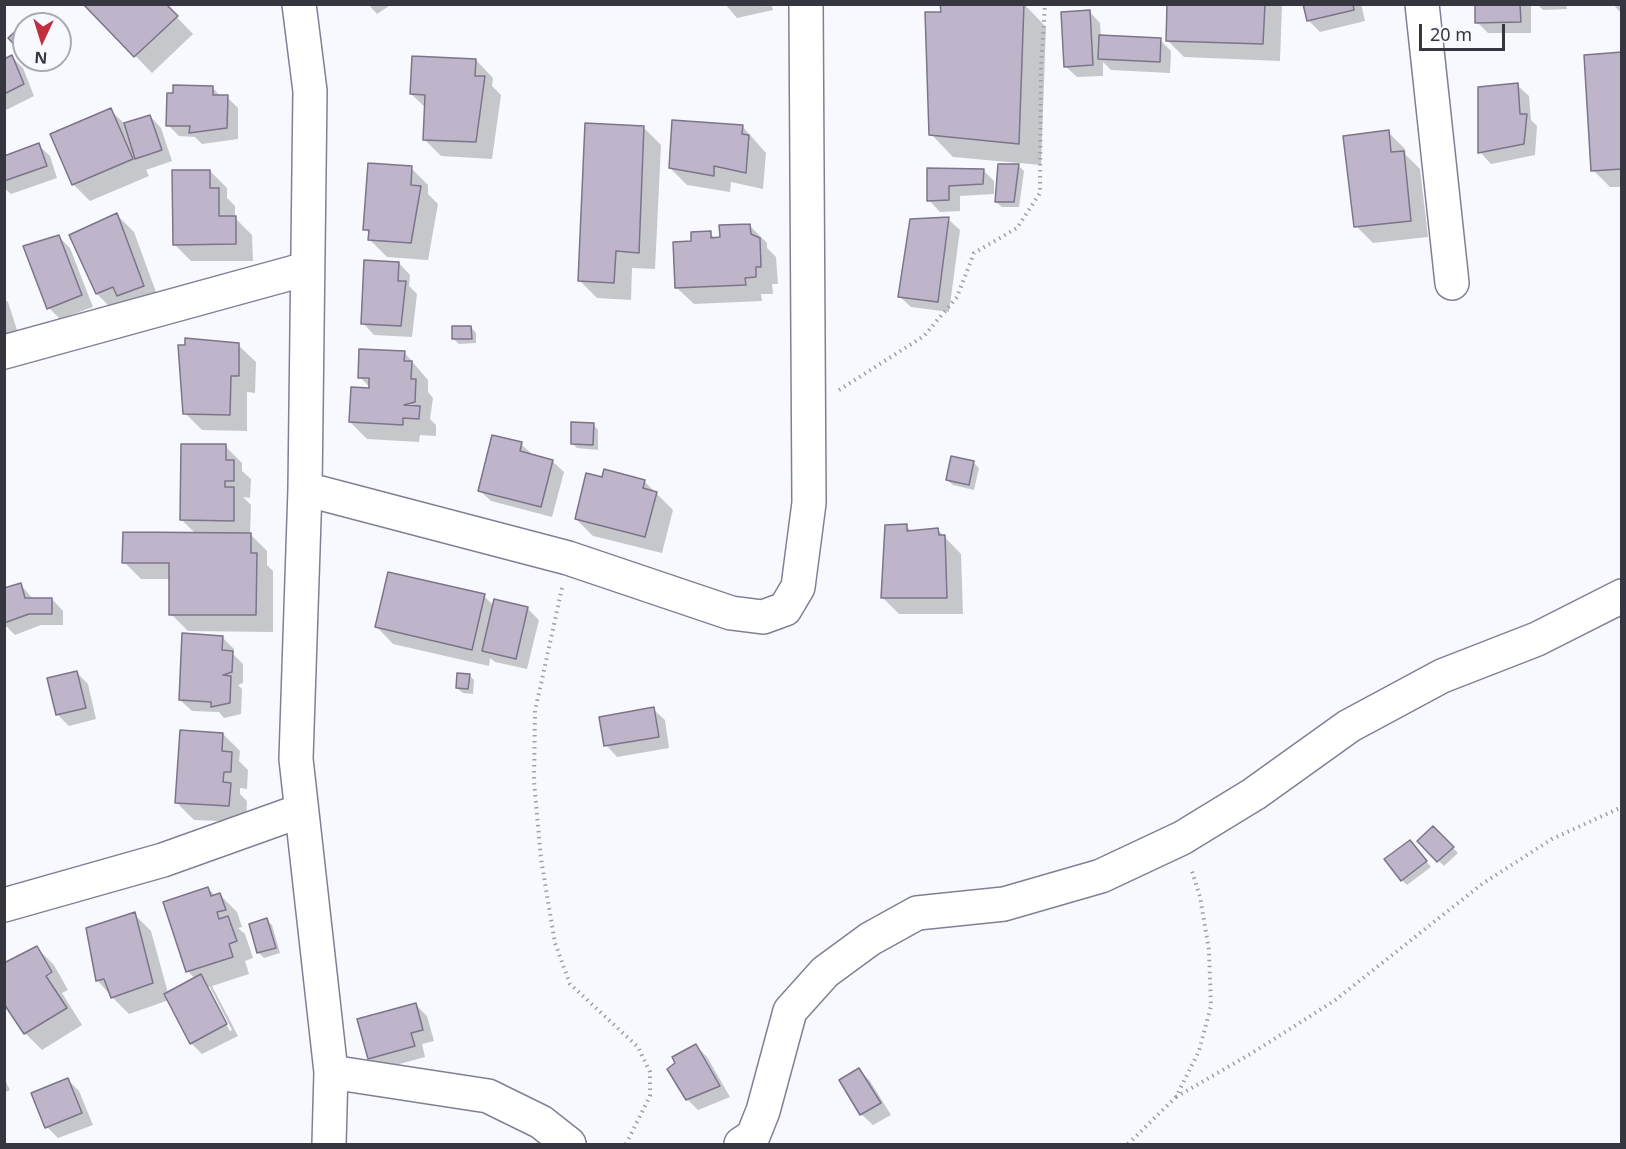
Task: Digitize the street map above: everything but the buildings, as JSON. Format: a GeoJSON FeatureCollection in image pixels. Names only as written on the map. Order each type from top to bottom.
{"type":"FeatureCollection","features":[{"type":"Feature","properties":{"kind":"street"},"geometry":{"type":"LineString","coordinates":[[298,4],[310,91],[305,489],[296,759],[300,811],[331,1072],[329,1144]]}},
{"type":"Feature","properties":{"kind":"street"},"geometry":{"type":"LineString","coordinates":[[305,489],[568,558],[731,613],[763,617],[785,609],[798,587],[809,503],[806,4]]}},
{"type":"Feature","properties":{"kind":"street"},"geometry":{"type":"LineString","coordinates":[[1422,4],[1452,283]]}},
{"type":"Feature","properties":{"kind":"street"},"geometry":{"type":"LineString","coordinates":[[4,352],[306,269]]}},
{"type":"Feature","properties":{"kind":"street"},"geometry":{"type":"LineString","coordinates":[[741,1144],[753,1136],[763,1111],[790,1011],[825,972],[870,939],[917,913],[1004,904],[1101,876],[1182,838],[1254,794],[1349,726],[1442,676],[1537,639],[1622,596]]}},
{"type":"Feature","properties":{"kind":"street"},"geometry":{"type":"LineString","coordinates":[[4,905],[163,860],[300,811]]}},
{"type":"Feature","properties":{"kind":"street"},"geometry":{"type":"LineString","coordinates":[[331,1072],[488,1096],[541,1122],[569,1144]]}},
{"type":"Feature","properties":{"kind":"path"},"geometry":{"type":"LineString","coordinates":[[808,410],[924,336],[957,297],[974,253],[1017,228],[1040,193],[1041,67],[1045,4]]}},
{"type":"Feature","properties":{"kind":"path"},"geometry":{"type":"LineString","coordinates":[[568,558],[535,711],[534,781],[541,859],[555,943],[570,984],[638,1047],[650,1072],[650,1096],[626,1144]]}},
{"type":"Feature","properties":{"kind":"path"},"geometry":{"type":"LineString","coordinates":[[1128,1144],[1176,1097],[1252,1053],[1334,1001],[1482,884],[1552,839],[1622,807]]}},
{"type":"Feature","properties":{"kind":"path"},"geometry":{"type":"LineString","coordinates":[[1176,1097],[1200,1051],[1211,1006],[1209,950],[1200,897],[1182,838]]}}]}
